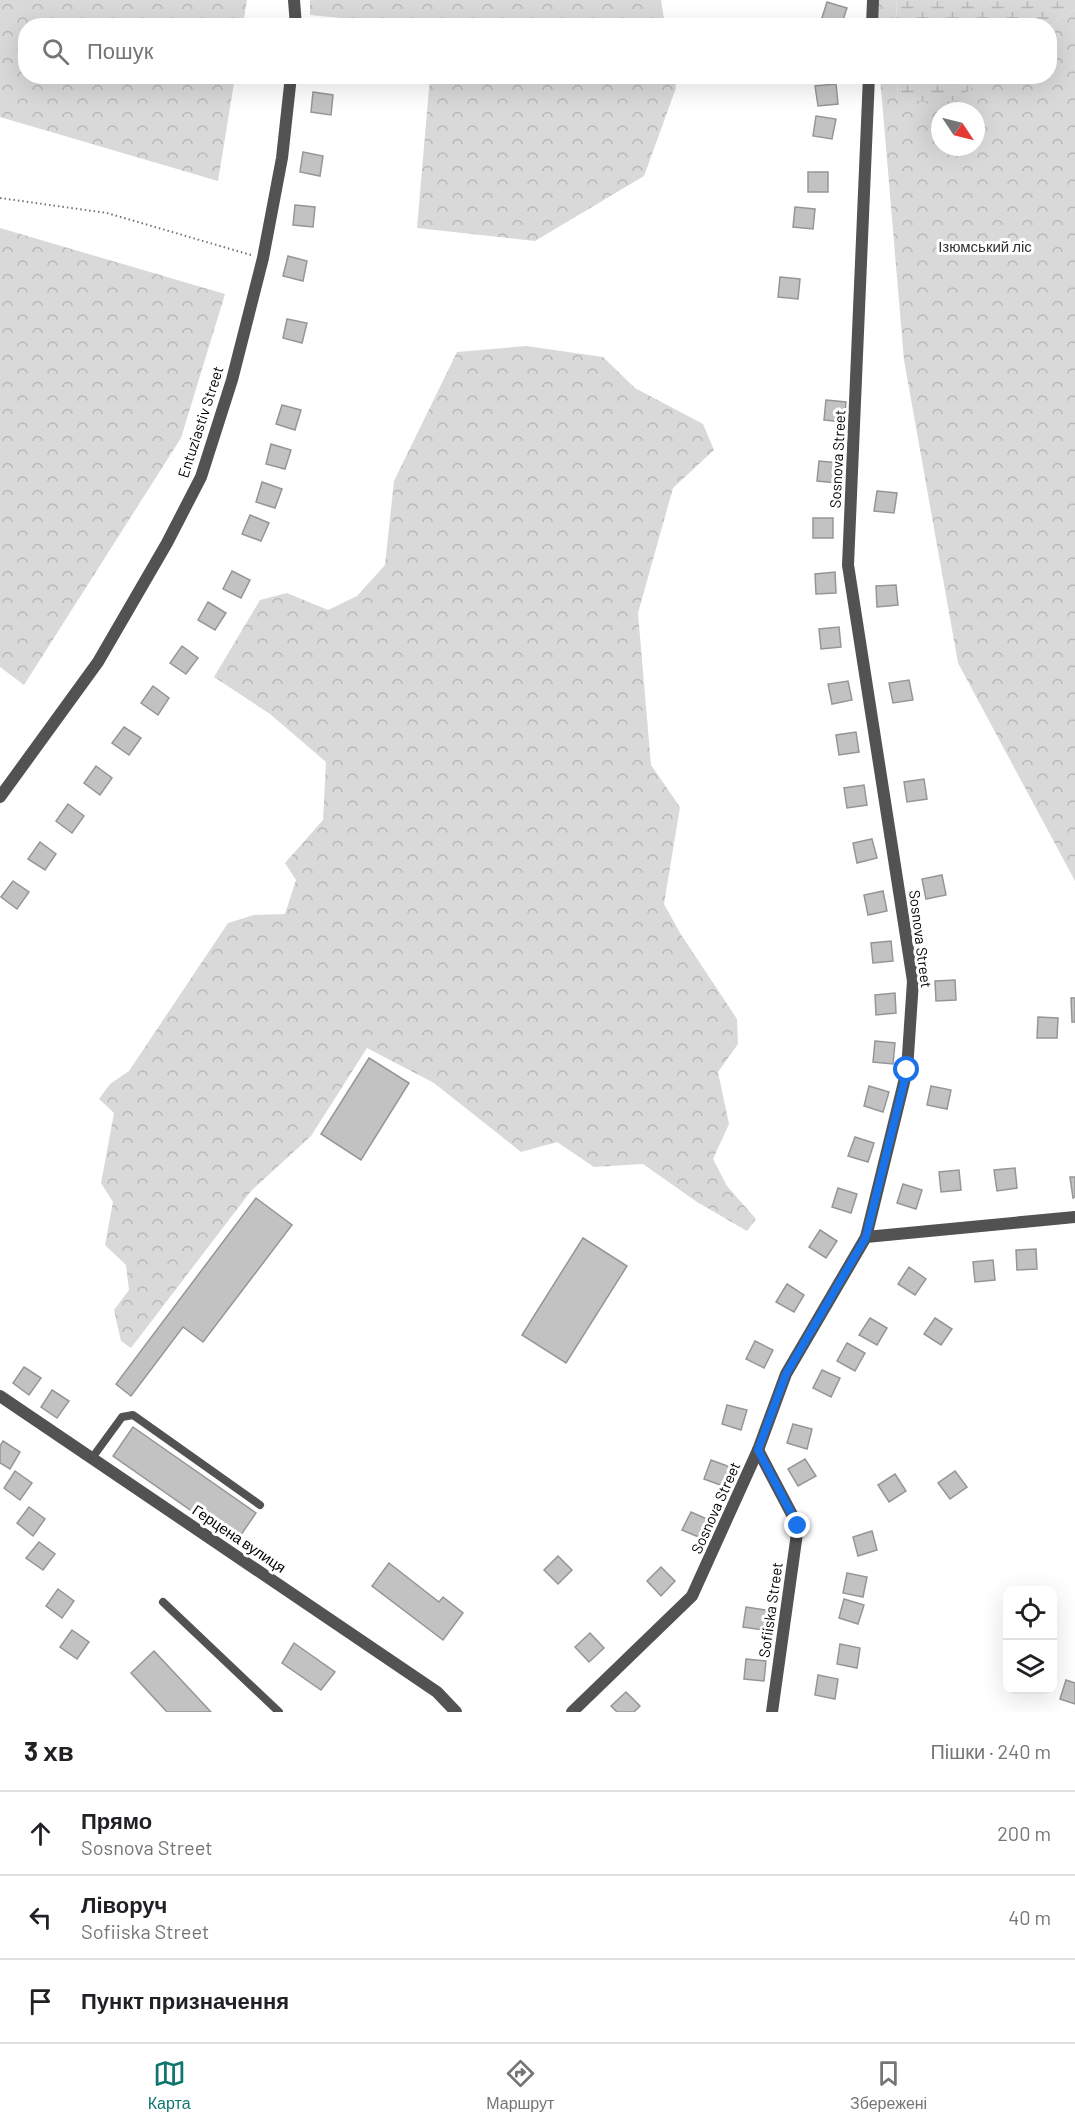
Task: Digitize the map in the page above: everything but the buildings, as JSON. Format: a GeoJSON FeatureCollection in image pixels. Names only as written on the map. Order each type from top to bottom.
{"type":"FeatureCollection","features":[{"type":"Feature","properties":{"kind":"street"},"geometry":{"type":"LineString","coordinates":[[294,0],[295,18]]}},
{"type":"Feature","properties":{"kind":"street"},"geometry":{"type":"LineString","coordinates":[[872,18],[873,0]]}},
{"type":"Feature","properties":{"kind":"street","name":"Entuziastiv Street"},"geometry":{"type":"LineString","coordinates":[[0,797],[98,662],[167,543],[201,477],[232,380],[263,258],[282,158],[290,84]]}},
{"type":"Feature","properties":{"kind":"street","name":"Sosnova Street"},"geometry":{"type":"LineString","coordinates":[[572,1712],[693,1596],[758,1450],[786,1374],[866,1237],[907,1070],[913,981],[848,566],[869,84]]}},
{"type":"Feature","properties":{"kind":"street"},"geometry":{"type":"LineString","coordinates":[[866,1237],[1075,1216]]}},
{"type":"Feature","properties":{"kind":"street","name":"Герцена вулиця"},"geometry":{"type":"LineString","coordinates":[[0,1396],[438,1692],[456,1712]]}},
{"type":"Feature","properties":{"kind":"street","name":"Sofiiska Street"},"geometry":{"type":"LineString","coordinates":[[758,1450],[798,1526],[772,1712]]}},
{"type":"Feature","properties":{"kind":"lane"},"geometry":{"type":"LineString","coordinates":[[92,1458],[122,1417],[133,1415],[260,1505]]}},
{"type":"Feature","properties":{"kind":"lane"},"geometry":{"type":"LineString","coordinates":[[163,1602],[279,1712]]}},
{"type":"Feature","properties":{"kind":"path"},"geometry":{"type":"LineString","coordinates":[[0,198],[107,213],[263,258]]}},
{"type":"Feature","properties":{"kind":"green space"},"geometry":{"type":"Polygon","coordinates":[[[0,0],[247,0],[244,18],[18,18],[18,84],[234,84],[218,181],[0,117],[0,0]]]}},
{"type":"Feature","properties":{"kind":"green space"},"geometry":{"type":"Polygon","coordinates":[[[310,0],[661,0],[664,18],[341,18],[310,15],[310,0]]]}},
{"type":"Feature","properties":{"kind":"green space"},"geometry":{"type":"Polygon","coordinates":[[[878,0],[897,0],[896,18],[877,18],[878,0]]]}},
{"type":"Feature","properties":{"kind":"green space"},"geometry":{"type":"Polygon","coordinates":[[[897,0],[1075,0],[1075,10],[1057,20],[1057,18],[896,18],[897,0]]]}},
{"type":"Feature","properties":{"kind":"green space","name":"Ізюмський ліс"},"geometry":{"type":"Polygon","coordinates":[[[1075,10],[1075,881],[958,663],[904,360],[881,84],[897,84],[898,102],[955,100],[977,84],[1057,84],[1057,20],[1075,10]]]}},
{"type":"Feature","properties":{"kind":"green space"},"geometry":{"type":"Polygon","coordinates":[[[429,84],[675,84],[676,88],[644,176],[535,241],[417,228],[429,84]]]}},
{"type":"Feature","properties":{"kind":"green space"},"geometry":{"type":"Polygon","coordinates":[[[897,84],[977,84],[955,101],[898,102],[897,84]]]}},
{"type":"Feature","properties":{"kind":"green space"},"geometry":{"type":"Polygon","coordinates":[[[0,228],[225,294],[181,438],[24,685],[0,667],[0,228]]]}},
{"type":"Feature","properties":{"kind":"green space"},"geometry":{"type":"Polygon","coordinates":[[[526,346],[603,357],[635,388],[703,424],[714,450],[673,488],[638,613],[651,765],[680,807],[664,904],[680,933],[737,1019],[738,1044],[718,1072],[729,1124],[713,1159],[727,1186],[756,1219],[747,1231],[697,1202],[643,1164],[594,1167],[557,1142],[521,1152],[434,1083],[367,1048],[311,1136],[251,1191],[131,1348],[121,1341],[114,1310],[129,1290],[126,1265],[105,1245],[113,1202],[101,1183],[114,1113],[99,1099],[110,1084],[129,1071],[228,923],[254,915],[285,914],[296,880],[285,863],[323,820],[326,762],[270,714],[214,677],[260,600],[287,593],[328,610],[357,596],[385,565],[394,481],[457,352],[526,346]]]}},
{"type":"Feature","properties":{"kind":"route"},"geometry":{"type":"LineString","coordinates":[[798,1526],[758,1450],[786,1374],[866,1237],[907,1070]]}}]}
